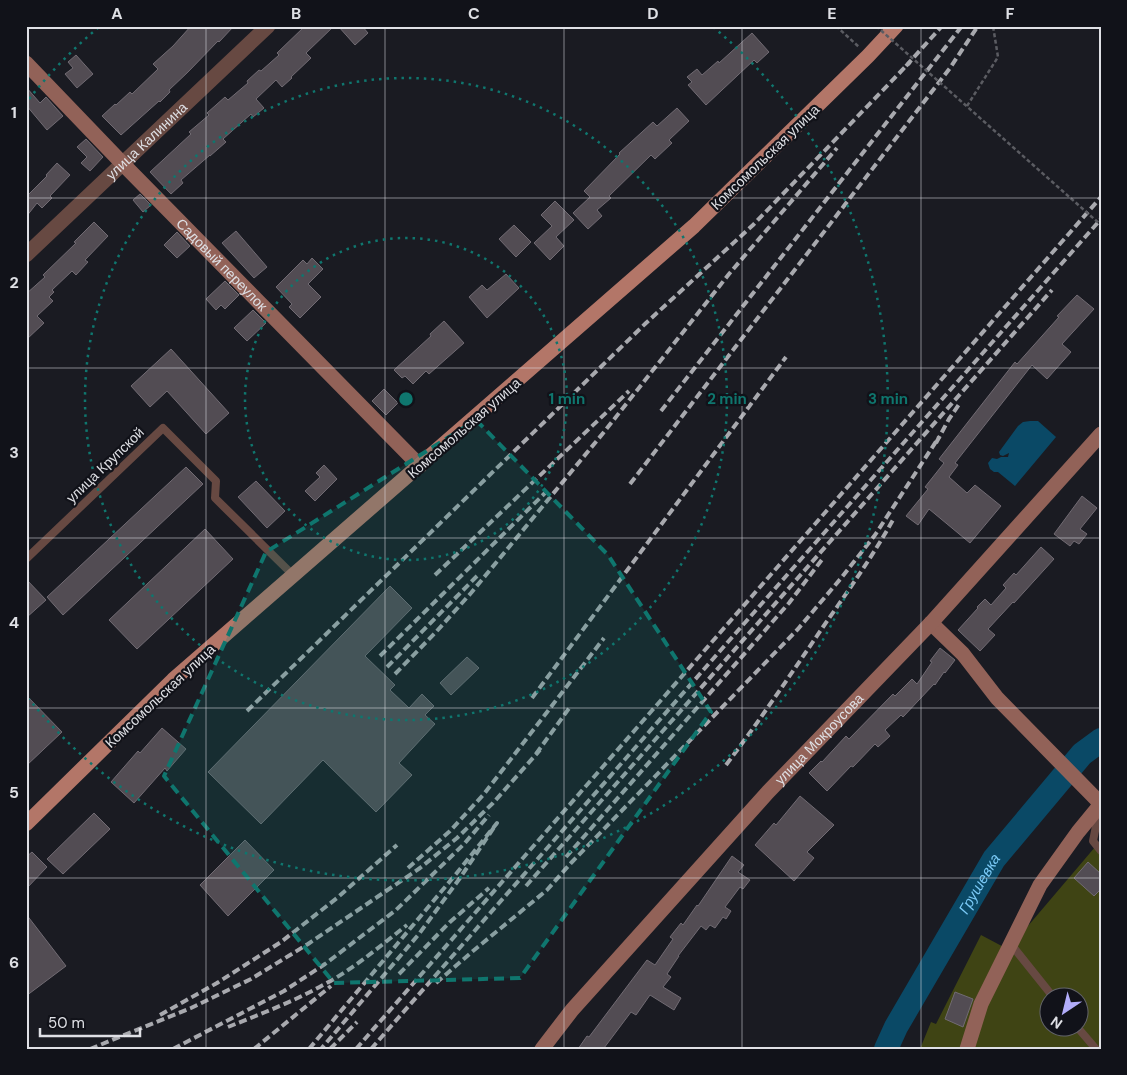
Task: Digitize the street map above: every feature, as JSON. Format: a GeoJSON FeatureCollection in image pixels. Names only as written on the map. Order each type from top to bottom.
{"type":"FeatureCollection","features":[{"type":"Feature","properties":{"kind":"main road","name":"Комсомольская улица"},"geometry":{"type":"LineString","coordinates":[[26,824],[173,680],[694,226],[868,56],[896,26]]}},
{"type":"Feature","properties":{"kind":"street","name":"улица Калинина"},"geometry":{"type":"LineString","coordinates":[[26,255],[268,26]]}},
{"type":"Feature","properties":{"kind":"street","name":"Садовый переулок"},"geometry":{"type":"LineString","coordinates":[[26,63],[122,164],[420,466]]}},
{"type":"Feature","properties":{"kind":"street","name":"улица Мокроусова"},"geometry":{"type":"LineString","coordinates":[[542,1049],[572,1010],[768,792],[931,623],[1101,434]]}},
{"type":"Feature","properties":{"kind":"street"},"geometry":{"type":"LineString","coordinates":[[931,623],[962,654],[997,698],[1101,804],[1078,832],[1040,885],[981,1004],[967,1049]]}},
{"type":"Feature","properties":{"kind":"lane","name":"улица Крупской"},"geometry":{"type":"LineString","coordinates":[[26,559],[163,428],[216,481],[214,498],[294,576]]}},
{"type":"Feature","properties":{"kind":"lane"},"geometry":{"type":"LineString","coordinates":[[1101,804],[1093,842],[1101,851]]}},
{"type":"Feature","properties":{"kind":"lane"},"geometry":{"type":"LineString","coordinates":[[1010,944],[1046,988]]}},
{"type":"Feature","properties":{"kind":"lane"},"geometry":{"type":"LineString","coordinates":[[1087,1038],[1096,1049]]}},
{"type":"Feature","properties":{"kind":"path"},"geometry":{"type":"LineString","coordinates":[[836,26],[868,56]]}},
{"type":"Feature","properties":{"kind":"path"},"geometry":{"type":"LineString","coordinates":[[876,26],[1101,225]]}},
{"type":"Feature","properties":{"kind":"path"},"geometry":{"type":"LineString","coordinates":[[967,106],[998,57],[993,26]]}},
{"type":"Feature","properties":{"kind":"highlighted area"},"geometry":{"type":"Polygon","coordinates":[[[476,420],[608,555],[711,712],[520,978],[334,983],[164,776],[266,552],[476,420]]]}},
{"type":"Feature","properties":{"kind":"green space"},"geometry":{"type":"Polygon","coordinates":[[[1101,840],[1101,1049],[920,1049],[931,1022],[936,1024],[981,935],[1015,953],[1022,933],[1101,840]]]}},
{"type":"Feature","properties":{"kind":"water"},"geometry":{"type":"Polygon","coordinates":[[[1038,421],[1056,437],[1015,486],[998,472],[990,469],[988,463],[992,458],[1008,457],[1009,453],[1003,456],[999,452],[1018,426],[1023,422],[1038,421]]]}},
{"type":"Feature","properties":{"kind":"building"},"geometry":{"type":"Polygon","coordinates":[[[191,26],[234,26],[169,90],[170,92],[160,102],[121,135],[102,116],[130,92],[132,94],[158,69],[153,64],[191,26]]]}},
{"type":"Feature","properties":{"kind":"building"},"geometry":{"type":"Polygon","coordinates":[[[305,26],[334,26],[306,53],[311,58],[292,78],[282,87],[276,80],[256,99],[264,108],[253,117],[251,114],[223,139],[226,142],[181,180],[183,183],[171,194],[150,172],[191,134],[189,132],[209,115],[207,113],[225,97],[228,100],[248,83],[247,81],[259,70],[261,71],[279,55],[277,53],[305,26]]]}},
{"type":"Feature","properties":{"kind":"building"},"geometry":{"type":"Polygon","coordinates":[[[338,26],[362,26],[368,33],[355,45],[338,26]]]}},
{"type":"Feature","properties":{"kind":"building"},"geometry":{"type":"Polygon","coordinates":[[[752,33],[769,52],[757,63],[754,60],[706,105],[688,85],[692,82],[687,77],[697,69],[702,75],[718,61],[719,63],[752,33]]]}},
{"type":"Feature","properties":{"kind":"building"},"geometry":{"type":"Polygon","coordinates":[[[76,55],[93,74],[77,88],[65,74],[73,68],[68,62],[76,55]]]}},
{"type":"Feature","properties":{"kind":"building"},"geometry":{"type":"Polygon","coordinates":[[[26,87],[40,103],[46,97],[63,116],[47,130],[26,105],[26,87]]]}},
{"type":"Feature","properties":{"kind":"building"},"geometry":{"type":"Polygon","coordinates":[[[677,108],[689,121],[669,140],[672,143],[655,159],[651,155],[609,196],[611,198],[597,210],[602,216],[588,229],[573,213],[590,197],[584,191],[619,153],[653,122],[657,126],[677,108]]]}},
{"type":"Feature","properties":{"kind":"building"},"geometry":{"type":"Polygon","coordinates":[[[86,139],[103,157],[90,171],[81,163],[87,157],[77,147],[86,139]]]}},
{"type":"Feature","properties":{"kind":"building"},"geometry":{"type":"Polygon","coordinates":[[[57,163],[70,175],[50,196],[52,198],[42,208],[37,203],[26,217],[26,197],[57,163]]]}},
{"type":"Feature","properties":{"kind":"building"},"geometry":{"type":"Polygon","coordinates":[[[140,194],[151,205],[143,212],[133,200],[140,194]]]}},
{"type":"Feature","properties":{"kind":"building"},"geometry":{"type":"Polygon","coordinates":[[[555,201],[574,220],[556,237],[564,246],[550,260],[534,243],[552,226],[541,215],[555,201]]]}},
{"type":"Feature","properties":{"kind":"building"},"geometry":{"type":"Polygon","coordinates":[[[94,222],[108,236],[85,260],[88,262],[76,275],[72,271],[52,290],[54,292],[49,297],[53,301],[37,316],[44,323],[26,340],[26,294],[45,277],[43,275],[76,243],[74,242],[94,222]]]}},
{"type":"Feature","properties":{"kind":"building"},"geometry":{"type":"Polygon","coordinates":[[[514,225],[531,242],[516,257],[499,239],[514,225]]]}},
{"type":"Feature","properties":{"kind":"building"},"geometry":{"type":"Polygon","coordinates":[[[236,231],[267,267],[254,278],[222,243],[236,231]]]}},
{"type":"Feature","properties":{"kind":"building"},"geometry":{"type":"Polygon","coordinates":[[[177,232],[190,246],[177,258],[164,245],[177,232]]]}},
{"type":"Feature","properties":{"kind":"building"},"geometry":{"type":"Polygon","coordinates":[[[312,258],[323,269],[308,284],[321,297],[300,318],[289,307],[292,304],[276,287],[303,260],[307,264],[312,258]]]}},
{"type":"Feature","properties":{"kind":"building"},"geometry":{"type":"Polygon","coordinates":[[[506,274],[519,288],[487,318],[469,297],[482,285],[487,290],[506,274]]]}},
{"type":"Feature","properties":{"kind":"building"},"geometry":{"type":"Polygon","coordinates":[[[225,281],[239,295],[225,309],[221,305],[216,310],[206,299],[225,281]]]}},
{"type":"Feature","properties":{"kind":"building"},"geometry":{"type":"Polygon","coordinates":[[[1077,295],[1094,309],[1062,344],[1071,352],[1047,379],[1032,365],[955,463],[958,465],[949,477],[967,493],[975,485],[1001,506],[970,543],[929,509],[918,525],[906,516],[928,489],[925,487],[944,463],[939,459],[1015,362],[1017,364],[1077,295]]]}},
{"type":"Feature","properties":{"kind":"building"},"geometry":{"type":"Polygon","coordinates":[[[253,310],[266,323],[247,341],[234,328],[253,310]]]}},
{"type":"Feature","properties":{"kind":"building"},"geometry":{"type":"Polygon","coordinates":[[[444,321],[464,343],[429,374],[426,371],[413,384],[405,376],[402,378],[394,370],[431,336],[430,334],[444,321]]]}},
{"type":"Feature","properties":{"kind":"building"},"geometry":{"type":"Polygon","coordinates":[[[171,349],[229,413],[206,434],[167,391],[150,407],[131,386],[171,349]]]}},
{"type":"Feature","properties":{"kind":"building"},"geometry":{"type":"Polygon","coordinates":[[[384,389],[398,403],[386,415],[372,401],[384,389]]]}},
{"type":"Feature","properties":{"kind":"building"},"geometry":{"type":"Polygon","coordinates":[[[324,465],[337,479],[315,501],[305,491],[320,477],[316,473],[324,465]]]}},
{"type":"Feature","properties":{"kind":"building"},"geometry":{"type":"Polygon","coordinates":[[[186,467],[203,484],[63,615],[47,597],[186,467]]]}},
{"type":"Feature","properties":{"kind":"building"},"geometry":{"type":"Polygon","coordinates":[[[256,481],[285,511],[267,528],[238,497],[256,481]]]}},
{"type":"Feature","properties":{"kind":"building"},"geometry":{"type":"Polygon","coordinates":[[[1082,496],[1097,508],[1080,529],[1087,534],[1079,544],[1074,541],[1070,546],[1054,534],[1082,496]]]}},
{"type":"Feature","properties":{"kind":"building"},"geometry":{"type":"Polygon","coordinates":[[[205,529],[233,559],[137,649],[109,620],[205,529]]]}},
{"type":"Feature","properties":{"kind":"building"},"geometry":{"type":"Polygon","coordinates":[[[1041,547],[1054,559],[988,629],[995,635],[980,651],[958,630],[985,599],[991,605],[1006,588],[1003,585],[1014,573],[1016,575],[1041,547]]]}},
{"type":"Feature","properties":{"kind":"building"},"geometry":{"type":"Polygon","coordinates":[[[26,579],[46,600],[26,618],[26,579]]]}},
{"type":"Feature","properties":{"kind":"building"},"geometry":{"type":"Polygon","coordinates":[[[390,586],[412,608],[365,656],[395,685],[390,690],[409,708],[422,694],[434,706],[425,715],[435,724],[399,763],[412,775],[376,812],[323,760],[261,824],[208,772],[390,586]]]}},
{"type":"Feature","properties":{"kind":"building"},"geometry":{"type":"Polygon","coordinates":[[[940,648],[955,660],[945,673],[903,717],[901,715],[885,730],[890,736],[878,747],[875,744],[827,791],[809,773],[846,736],[849,739],[893,694],[895,696],[912,679],[917,684],[940,648]]]}},
{"type":"Feature","properties":{"kind":"building"},"geometry":{"type":"Polygon","coordinates":[[[467,657],[479,668],[451,695],[440,683],[467,657]]]}},
{"type":"Feature","properties":{"kind":"building"},"geometry":{"type":"Polygon","coordinates":[[[26,695],[62,732],[26,766],[26,695]]]}},
{"type":"Feature","properties":{"kind":"building"},"geometry":{"type":"Polygon","coordinates":[[[162,728],[186,749],[167,771],[165,768],[134,803],[111,782],[138,751],[140,753],[162,728]]]}},
{"type":"Feature","properties":{"kind":"building"},"geometry":{"type":"Polygon","coordinates":[[[800,796],[834,825],[807,852],[814,858],[794,881],[755,845],[774,823],[776,825],[800,796]]]}},
{"type":"Feature","properties":{"kind":"building"},"geometry":{"type":"Polygon","coordinates":[[[94,813],[110,829],[63,874],[47,859],[94,813]]]}},
{"type":"Feature","properties":{"kind":"building"},"geometry":{"type":"Polygon","coordinates":[[[245,840],[274,870],[228,916],[200,885],[245,840]]]}},
{"type":"Feature","properties":{"kind":"building"},"geometry":{"type":"Polygon","coordinates":[[[32,852],[47,867],[26,889],[26,857],[32,852]]]}},
{"type":"Feature","properties":{"kind":"building"},"geometry":{"type":"Polygon","coordinates":[[[732,856],[744,865],[738,872],[750,880],[743,889],[740,887],[725,907],[731,911],[726,919],[723,917],[715,928],[710,925],[706,930],[701,926],[667,974],[671,977],[663,987],[681,998],[674,1010],[650,995],[636,1015],[631,1012],[605,1049],[578,1049],[647,960],[655,965],[673,939],[670,937],[681,923],[683,925],[698,906],[732,856]]]}},
{"type":"Feature","properties":{"kind":"building"},"geometry":{"type":"Polygon","coordinates":[[[1088,862],[1101,874],[1101,889],[1094,896],[1074,878],[1088,862]]]}},
{"type":"Feature","properties":{"kind":"building"},"geometry":{"type":"Polygon","coordinates":[[[26,914],[66,966],[26,996],[26,914]]]}},
{"type":"Feature","properties":{"kind":"building"},"geometry":{"type":"Polygon","coordinates":[[[955,992],[973,999],[963,1027],[945,1019],[955,992]]]}},
{"type":"Feature","properties":{"kind":"waterway","name":"Грушевка"},"geometry":{"type":"LineString","coordinates":[[886,1049],[896,1027],[994,859],[1082,754],[1101,740]]}},
{"type":"Feature","properties":{"kind":"railway"},"geometry":{"type":"LineString","coordinates":[[906,66],[942,26]]}},
{"type":"Feature","properties":{"kind":"railway"},"geometry":{"type":"LineString","coordinates":[[661,411],[962,26]]}},
{"type":"Feature","properties":{"kind":"railway"},"geometry":{"type":"LineString","coordinates":[[630,484],[950,68],[978,26]]}},
{"type":"Feature","properties":{"kind":"railway"},"geometry":{"type":"LineString","coordinates":[[247,711],[646,323],[753,225],[910,62]]}},
{"type":"Feature","properties":{"kind":"railway"},"geometry":{"type":"LineString","coordinates":[[395,674],[471,593],[604,432],[729,274],[837,148]]}},
{"type":"Feature","properties":{"kind":"railway"},"geometry":{"type":"LineString","coordinates":[[356,1049],[1101,197]]}},
{"type":"Feature","properties":{"kind":"railway"},"geometry":{"type":"LineString","coordinates":[[371,1049],[1101,219]]}},
{"type":"Feature","properties":{"kind":"railway"},"geometry":{"type":"LineString","coordinates":[[526,886],[1052,290]]}},
{"type":"Feature","properties":{"kind":"railway"},"geometry":{"type":"LineString","coordinates":[[532,698],[786,357]]}},
{"type":"Feature","properties":{"kind":"railway"},"geometry":{"type":"LineString","coordinates":[[435,575],[629,391]]}},
{"type":"Feature","properties":{"kind":"railway"},"geometry":{"type":"LineString","coordinates":[[936,443],[960,403]]}},
{"type":"Feature","properties":{"kind":"railway"},"geometry":{"type":"LineString","coordinates":[[436,983],[547,890],[798,629],[875,535],[939,437]]}},
{"type":"Feature","properties":{"kind":"railway"},"geometry":{"type":"LineString","coordinates":[[380,656],[545,493]]}},
{"type":"Feature","properties":{"kind":"railway"},"geometry":{"type":"LineString","coordinates":[[726,765],[851,587],[894,518]]}},
{"type":"Feature","properties":{"kind":"railway"},"geometry":{"type":"LineString","coordinates":[[566,857],[789,603],[824,557]]}},
{"type":"Feature","properties":{"kind":"railway"},"geometry":{"type":"LineString","coordinates":[[387,667],[479,574]]}},
{"type":"Feature","properties":{"kind":"railway"},"geometry":{"type":"LineString","coordinates":[[408,868],[450,831],[484,794],[604,638]]}},
{"type":"Feature","properties":{"kind":"railway"},"geometry":{"type":"LineString","coordinates":[[536,754],[570,707]]}},
{"type":"Feature","properties":{"kind":"railway"},"geometry":{"type":"LineString","coordinates":[[90,1049],[191,1008],[251,979],[308,944],[420,868],[457,838],[493,803],[540,750]]}},
{"type":"Feature","properties":{"kind":"railway"},"geometry":{"type":"LineString","coordinates":[[173,1049],[284,991],[325,964],[396,910],[464,844],[489,815]]}},
{"type":"Feature","properties":{"kind":"railway"},"geometry":{"type":"LineString","coordinates":[[309,1049],[497,823],[419,934],[321,1049]]}},
{"type":"Feature","properties":{"kind":"railway"},"geometry":{"type":"LineString","coordinates":[[160,1015],[217,983],[281,942],[337,898],[397,845]]}},
{"type":"Feature","properties":{"kind":"railway"},"geometry":{"type":"LineString","coordinates":[[399,974],[450,922],[489,888]]}},
{"type":"Feature","properties":{"kind":"railway"},"geometry":{"type":"LineString","coordinates":[[228,1027],[288,1002],[334,979],[407,925]]}},
{"type":"Feature","properties":{"kind":"railway"},"geometry":{"type":"LineString","coordinates":[[254,1049],[331,986]]}},
{"type":"Feature","properties":{"kind":"railway"},"geometry":{"type":"LineString","coordinates":[[330,1049],[357,1022]]}}]}
